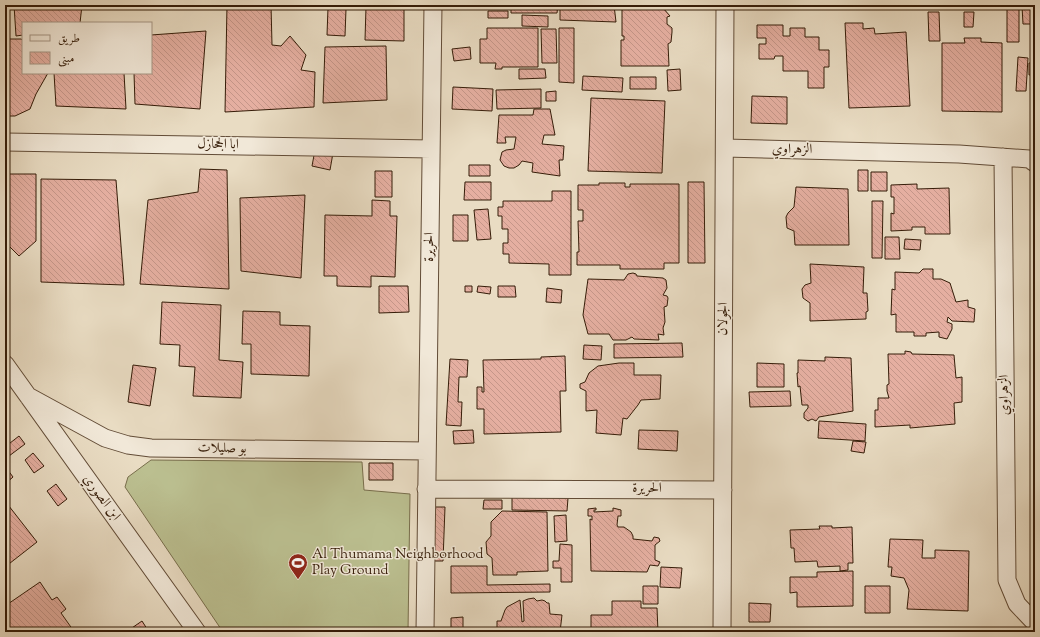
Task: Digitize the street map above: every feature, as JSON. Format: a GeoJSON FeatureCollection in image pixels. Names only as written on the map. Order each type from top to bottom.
{"type":"FeatureCollection","features":[{"type":"Feature","properties":{"kind":"street","name":"الحريرة"},"geometry":{"type":"LineString","coordinates":[[425,632],[433,5]]}},
{"type":"Feature","properties":{"kind":"street","name":"الجولان"},"geometry":{"type":"LineString","coordinates":[[722,632],[725,5]]}},
{"type":"Feature","properties":{"kind":"street","name":"ابا الجحازل"},"geometry":{"type":"LineString","coordinates":[[5,142],[431,149]]}},
{"type":"Feature","properties":{"kind":"street","name":"الزهراوي"},"geometry":{"type":"LineString","coordinates":[[725,148],[959,154],[1029,159],[1035,163]]}},
{"type":"Feature","properties":{"kind":"street","name":"الزهراوي"},"geometry":{"type":"LineString","coordinates":[[1003,157],[1007,580],[1017,604],[1035,623]]}},
{"type":"Feature","properties":{"kind":"street","name":"ابن الصوري"},"geometry":{"type":"LineString","coordinates":[[5,364],[197,632]]}},
{"type":"Feature","properties":{"kind":"street","name":"بو صليلات"},"geometry":{"type":"LineString","coordinates":[[28,396],[105,438],[128,445],[151,448],[427,451]]}},
{"type":"Feature","properties":{"kind":"street","name":"الحريرة"},"geometry":{"type":"LineString","coordinates":[[426,489],[723,490]]}},
{"type":"Feature","properties":{"kind":"green space","name":"Al Thumama Neighborhood Play Ground"},"geometry":{"type":"Polygon","coordinates":[[[151,460],[362,462],[364,490],[410,494],[408,632],[223,632],[125,487],[128,477],[151,460]]]}},
{"type":"Feature","properties":{"kind":"building"},"geometry":{"type":"Polygon","coordinates":[[[14,5],[82,5],[80,22],[22,22],[22,35],[16,36],[14,5]]]}},
{"type":"Feature","properties":{"kind":"building"},"geometry":{"type":"Polygon","coordinates":[[[227,5],[271,5],[272,45],[281,46],[290,36],[306,55],[301,70],[315,72],[314,107],[225,112],[227,5]]]}},
{"type":"Feature","properties":{"kind":"building"},"geometry":{"type":"Polygon","coordinates":[[[511,5],[558,5],[557,13],[511,13],[511,5]]]}},
{"type":"Feature","properties":{"kind":"building"},"geometry":{"type":"Polygon","coordinates":[[[560,5],[614,5],[616,22],[560,20],[560,5]]]}},
{"type":"Feature","properties":{"kind":"building"},"geometry":{"type":"Polygon","coordinates":[[[1007,5],[1019,5],[1019,42],[1007,42],[1007,5]]]}},
{"type":"Feature","properties":{"kind":"building"},"geometry":{"type":"Polygon","coordinates":[[[1035,5],[1035,24],[1023,24],[1022,6],[1035,5]]]}},
{"type":"Feature","properties":{"kind":"building"},"geometry":{"type":"Polygon","coordinates":[[[641,6],[663,8],[670,16],[667,17],[667,24],[672,28],[671,42],[668,44],[669,66],[621,66],[621,40],[624,40],[624,36],[622,36],[622,8],[638,8],[641,6]]]}},
{"type":"Feature","properties":{"kind":"building"},"geometry":{"type":"Polygon","coordinates":[[[366,7],[404,8],[404,41],[365,40],[366,7]]]}},
{"type":"Feature","properties":{"kind":"building"},"geometry":{"type":"Polygon","coordinates":[[[328,8],[346,9],[345,36],[327,35],[328,8]]]}},
{"type":"Feature","properties":{"kind":"building"},"geometry":{"type":"Polygon","coordinates":[[[488,11],[508,11],[508,18],[488,18],[488,11]]]}},
{"type":"Feature","properties":{"kind":"building"},"geometry":{"type":"Polygon","coordinates":[[[928,12],[939,12],[940,41],[929,41],[928,12]]]}},
{"type":"Feature","properties":{"kind":"building"},"geometry":{"type":"Polygon","coordinates":[[[964,12],[974,12],[973,27],[964,27],[964,12]]]}},
{"type":"Feature","properties":{"kind":"building"},"geometry":{"type":"Polygon","coordinates":[[[522,15],[548,16],[548,27],[522,26],[522,15]]]}},
{"type":"Feature","properties":{"kind":"building"},"geometry":{"type":"Polygon","coordinates":[[[845,23],[863,23],[863,29],[874,28],[875,34],[906,32],[910,106],[849,108],[845,23]]]}},
{"type":"Feature","properties":{"kind":"building"},"geometry":{"type":"Polygon","coordinates":[[[757,25],[783,25],[783,36],[790,36],[790,28],[805,28],[805,37],[819,37],[819,50],[829,50],[829,67],[824,67],[824,88],[808,88],[808,71],[783,71],[783,56],[775,56],[774,59],[759,59],[759,44],[766,44],[766,38],[757,38],[757,25]]]}},
{"type":"Feature","properties":{"kind":"building"},"geometry":{"type":"Polygon","coordinates":[[[487,28],[538,28],[538,67],[502,67],[502,69],[495,69],[496,63],[480,63],[480,39],[487,39],[487,28]]]}},
{"type":"Feature","properties":{"kind":"building"},"geometry":{"type":"Polygon","coordinates":[[[559,28],[574,28],[574,83],[559,82],[559,28]]]}},
{"type":"Feature","properties":{"kind":"building"},"geometry":{"type":"Polygon","coordinates":[[[541,29],[556,29],[557,63],[542,63],[541,29]]]}},
{"type":"Feature","properties":{"kind":"building"},"geometry":{"type":"Polygon","coordinates":[[[206,31],[200,109],[135,104],[134,74],[152,74],[152,35],[206,31]]]}},
{"type":"Feature","properties":{"kind":"building"},"geometry":{"type":"Polygon","coordinates":[[[964,38],[981,38],[981,42],[1002,43],[1002,112],[942,111],[942,43],[965,43],[964,38]]]}},
{"type":"Feature","properties":{"kind":"building"},"geometry":{"type":"Polygon","coordinates":[[[5,39],[21,39],[22,74],[47,74],[36,94],[30,109],[15,116],[5,116],[5,39]]]}},
{"type":"Feature","properties":{"kind":"building"},"geometry":{"type":"Polygon","coordinates":[[[386,46],[387,100],[323,103],[325,47],[386,46]]]}},
{"type":"Feature","properties":{"kind":"building"},"geometry":{"type":"Polygon","coordinates":[[[470,47],[471,59],[454,61],[452,49],[470,47]]]}},
{"type":"Feature","properties":{"kind":"building"},"geometry":{"type":"Polygon","coordinates":[[[1018,57],[1028,58],[1026,91],[1016,91],[1018,57]]]}},
{"type":"Feature","properties":{"kind":"building"},"geometry":{"type":"Polygon","coordinates":[[[1029,63],[1035,63],[1035,75],[1029,75],[1029,63]]]}},
{"type":"Feature","properties":{"kind":"building"},"geometry":{"type":"Polygon","coordinates":[[[519,69],[545,69],[546,78],[519,79],[519,69]]]}},
{"type":"Feature","properties":{"kind":"building"},"geometry":{"type":"Polygon","coordinates":[[[680,69],[681,90],[668,91],[667,70],[680,69]]]}},
{"type":"Feature","properties":{"kind":"building"},"geometry":{"type":"Polygon","coordinates":[[[54,74],[124,74],[126,109],[56,106],[54,74]]]}},
{"type":"Feature","properties":{"kind":"building"},"geometry":{"type":"Polygon","coordinates":[[[583,76],[623,78],[622,92],[582,90],[583,76]]]}},
{"type":"Feature","properties":{"kind":"building"},"geometry":{"type":"Polygon","coordinates":[[[630,77],[656,77],[656,89],[630,89],[630,77]]]}},
{"type":"Feature","properties":{"kind":"building"},"geometry":{"type":"Polygon","coordinates":[[[453,87],[493,89],[492,111],[452,109],[453,87]]]}},
{"type":"Feature","properties":{"kind":"building"},"geometry":{"type":"Polygon","coordinates":[[[541,89],[541,108],[497,109],[496,90],[541,89]]]}},
{"type":"Feature","properties":{"kind":"building"},"geometry":{"type":"Polygon","coordinates":[[[556,91],[556,101],[546,101],[546,92],[556,91]]]}},
{"type":"Feature","properties":{"kind":"building"},"geometry":{"type":"Polygon","coordinates":[[[752,96],[787,97],[787,124],[751,123],[752,96]]]}},
{"type":"Feature","properties":{"kind":"building"},"geometry":{"type":"Polygon","coordinates":[[[591,98],[665,101],[662,173],[588,171],[591,98]]]}},
{"type":"Feature","properties":{"kind":"building"},"geometry":{"type":"Polygon","coordinates":[[[534,109],[550,109],[555,135],[544,135],[542,144],[564,146],[563,160],[559,160],[560,176],[532,172],[533,163],[522,161],[514,168],[509,168],[504,166],[500,160],[502,152],[514,149],[516,137],[505,137],[506,143],[497,143],[499,115],[533,115],[534,109]]]}},
{"type":"Feature","properties":{"kind":"building"},"geometry":{"type":"Polygon","coordinates":[[[315,150],[333,153],[330,170],[312,166],[315,150]]]}},
{"type":"Feature","properties":{"kind":"building"},"geometry":{"type":"Polygon","coordinates":[[[469,165],[490,165],[490,176],[469,176],[469,165]]]}},
{"type":"Feature","properties":{"kind":"building"},"geometry":{"type":"Polygon","coordinates":[[[200,169],[227,170],[229,289],[140,284],[148,200],[198,192],[200,169]]]}},
{"type":"Feature","properties":{"kind":"building"},"geometry":{"type":"Polygon","coordinates":[[[858,170],[868,170],[868,191],[858,191],[858,170]]]}},
{"type":"Feature","properties":{"kind":"building"},"geometry":{"type":"Polygon","coordinates":[[[375,171],[392,171],[392,197],[375,197],[375,171]]]}},
{"type":"Feature","properties":{"kind":"building"},"geometry":{"type":"Polygon","coordinates":[[[871,172],[887,172],[887,191],[871,191],[871,172]]]}},
{"type":"Feature","properties":{"kind":"building"},"geometry":{"type":"Polygon","coordinates":[[[5,174],[36,174],[36,241],[19,256],[5,242],[5,174]]]}},
{"type":"Feature","properties":{"kind":"building"},"geometry":{"type":"Polygon","coordinates":[[[41,179],[116,180],[124,285],[41,282],[41,179]]]}},
{"type":"Feature","properties":{"kind":"building"},"geometry":{"type":"Polygon","coordinates":[[[465,182],[491,182],[491,200],[464,200],[465,182]]]}},
{"type":"Feature","properties":{"kind":"building"},"geometry":{"type":"Polygon","coordinates":[[[688,182],[704,182],[705,263],[688,263],[688,182]]]}},
{"type":"Feature","properties":{"kind":"building"},"geometry":{"type":"Polygon","coordinates":[[[599,183],[625,183],[625,187],[630,187],[630,184],[679,184],[679,263],[664,263],[664,269],[620,269],[620,265],[577,265],[577,252],[579,252],[578,221],[583,221],[583,210],[578,210],[578,185],[599,185],[599,183]]]}},
{"type":"Feature","properties":{"kind":"building"},"geometry":{"type":"Polygon","coordinates":[[[917,184],[917,189],[949,188],[950,234],[925,234],[925,227],[912,227],[912,230],[891,231],[891,213],[894,214],[894,197],[891,197],[891,185],[917,184]]]}},
{"type":"Feature","properties":{"kind":"building"},"geometry":{"type":"Polygon","coordinates":[[[796,187],[848,189],[849,245],[795,245],[794,231],[787,228],[786,217],[794,207],[796,187]]]}},
{"type":"Feature","properties":{"kind":"building"},"geometry":{"type":"Polygon","coordinates":[[[552,191],[571,191],[571,275],[549,275],[549,264],[509,263],[509,254],[503,254],[503,243],[508,243],[508,229],[502,229],[502,216],[498,216],[498,207],[503,207],[503,201],[552,201],[552,191]]]}},
{"type":"Feature","properties":{"kind":"building"},"geometry":{"type":"Polygon","coordinates":[[[305,195],[301,278],[241,271],[240,198],[305,195]]]}},
{"type":"Feature","properties":{"kind":"building"},"geometry":{"type":"Polygon","coordinates":[[[372,200],[390,201],[390,216],[397,216],[395,277],[371,276],[371,287],[337,286],[337,276],[324,276],[325,215],[372,216],[372,200]]]}},
{"type":"Feature","properties":{"kind":"building"},"geometry":{"type":"Polygon","coordinates":[[[872,201],[883,201],[882,258],[872,258],[872,201]]]}},
{"type":"Feature","properties":{"kind":"building"},"geometry":{"type":"Polygon","coordinates":[[[488,209],[491,239],[477,240],[474,210],[488,209]]]}},
{"type":"Feature","properties":{"kind":"building"},"geometry":{"type":"Polygon","coordinates":[[[453,215],[468,215],[468,241],[453,241],[453,215]]]}},
{"type":"Feature","properties":{"kind":"building"},"geometry":{"type":"Polygon","coordinates":[[[885,237],[899,237],[900,259],[885,259],[885,237]]]}},
{"type":"Feature","properties":{"kind":"building"},"geometry":{"type":"Polygon","coordinates":[[[905,239],[921,240],[920,250],[904,249],[905,239]]]}},
{"type":"Feature","properties":{"kind":"building"},"geometry":{"type":"Polygon","coordinates":[[[810,264],[864,267],[863,293],[867,293],[868,311],[866,312],[866,319],[810,321],[810,303],[803,298],[802,289],[805,285],[811,283],[810,264]]]}},
{"type":"Feature","properties":{"kind":"building"},"geometry":{"type":"Polygon","coordinates":[[[923,269],[933,269],[933,279],[941,279],[950,283],[956,302],[968,300],[968,307],[975,309],[974,322],[952,321],[948,317],[947,322],[952,324],[952,329],[947,339],[939,337],[939,332],[926,333],[926,336],[914,336],[914,332],[896,332],[896,314],[891,315],[892,289],[895,290],[895,272],[919,273],[923,269]]]}},
{"type":"Feature","properties":{"kind":"building"},"geometry":{"type":"Polygon","coordinates":[[[633,273],[637,276],[663,278],[666,280],[667,288],[663,295],[667,296],[668,298],[667,306],[664,307],[664,335],[658,334],[659,340],[634,339],[632,337],[626,340],[613,340],[609,334],[588,334],[583,315],[588,279],[624,280],[628,274],[633,273]]]}},
{"type":"Feature","properties":{"kind":"building"},"geometry":{"type":"Polygon","coordinates":[[[379,286],[408,286],[409,312],[379,313],[379,286]]]}},
{"type":"Feature","properties":{"kind":"building"},"geometry":{"type":"Polygon","coordinates":[[[465,286],[472,286],[472,292],[465,292],[465,286]]]}},
{"type":"Feature","properties":{"kind":"building"},"geometry":{"type":"Polygon","coordinates":[[[478,286],[491,287],[490,294],[477,292],[478,286]]]}},
{"type":"Feature","properties":{"kind":"building"},"geometry":{"type":"Polygon","coordinates":[[[498,286],[515,286],[516,297],[498,297],[498,286]]]}},
{"type":"Feature","properties":{"kind":"building"},"geometry":{"type":"Polygon","coordinates":[[[547,288],[562,290],[561,303],[546,302],[547,288]]]}},
{"type":"Feature","properties":{"kind":"building"},"geometry":{"type":"Polygon","coordinates":[[[162,302],[221,305],[219,360],[243,362],[241,398],[193,396],[195,367],[179,366],[180,345],[160,344],[162,302]]]}},
{"type":"Feature","properties":{"kind":"building"},"geometry":{"type":"Polygon","coordinates":[[[243,311],[280,312],[280,325],[310,326],[309,376],[251,374],[251,344],[242,344],[243,311]]]}},
{"type":"Feature","properties":{"kind":"building"},"geometry":{"type":"Polygon","coordinates":[[[682,343],[683,357],[614,358],[614,344],[682,343]]]}},
{"type":"Feature","properties":{"kind":"building"},"geometry":{"type":"Polygon","coordinates":[[[584,345],[602,346],[601,360],[583,359],[584,345]]]}},
{"type":"Feature","properties":{"kind":"building"},"geometry":{"type":"Polygon","coordinates":[[[905,351],[911,352],[912,354],[954,355],[956,378],[962,377],[962,402],[954,403],[955,424],[910,428],[910,425],[875,427],[875,410],[878,410],[878,398],[889,398],[887,391],[887,385],[889,384],[888,354],[905,354],[905,351]]]}},
{"type":"Feature","properties":{"kind":"building"},"geometry":{"type":"Polygon","coordinates":[[[565,356],[566,391],[560,391],[561,432],[484,434],[484,409],[477,409],[477,387],[482,387],[482,392],[484,392],[483,360],[541,359],[541,357],[565,356]]]}},
{"type":"Feature","properties":{"kind":"building"},"geometry":{"type":"Polygon","coordinates":[[[825,357],[851,358],[853,411],[819,417],[816,421],[812,419],[808,421],[804,418],[804,413],[808,408],[808,405],[802,405],[800,386],[798,387],[798,360],[825,361],[825,357]]]}},
{"type":"Feature","properties":{"kind":"building"},"geometry":{"type":"Polygon","coordinates":[[[450,359],[468,360],[467,377],[459,377],[458,402],[462,402],[461,426],[446,425],[450,359]]]}},
{"type":"Feature","properties":{"kind":"building"},"geometry":{"type":"Polygon","coordinates":[[[619,363],[634,363],[634,375],[661,375],[660,399],[641,400],[627,419],[623,418],[621,435],[596,433],[597,410],[586,411],[586,391],[580,388],[580,384],[585,382],[589,373],[598,366],[619,363]]]}},
{"type":"Feature","properties":{"kind":"building"},"geometry":{"type":"Polygon","coordinates":[[[757,363],[784,364],[784,387],[757,387],[757,363]]]}},
{"type":"Feature","properties":{"kind":"building"},"geometry":{"type":"Polygon","coordinates":[[[133,365],[156,368],[150,406],[128,402],[133,365]]]}},
{"type":"Feature","properties":{"kind":"building"},"geometry":{"type":"Polygon","coordinates":[[[790,391],[791,406],[750,407],[749,392],[790,391]]]}},
{"type":"Feature","properties":{"kind":"building"},"geometry":{"type":"Polygon","coordinates":[[[819,421],[866,424],[865,441],[818,438],[819,421]]]}},
{"type":"Feature","properties":{"kind":"building"},"geometry":{"type":"Polygon","coordinates":[[[473,430],[474,443],[454,444],[453,431],[473,430]]]}},
{"type":"Feature","properties":{"kind":"building"},"geometry":{"type":"Polygon","coordinates":[[[639,430],[678,431],[677,451],[638,449],[639,430]]]}},
{"type":"Feature","properties":{"kind":"building"},"geometry":{"type":"Polygon","coordinates":[[[19,436],[25,444],[5,459],[5,447],[19,436]]]}},
{"type":"Feature","properties":{"kind":"building"},"geometry":{"type":"Polygon","coordinates":[[[853,441],[866,442],[864,453],[851,451],[853,441]]]}},
{"type":"Feature","properties":{"kind":"building"},"geometry":{"type":"Polygon","coordinates":[[[33,453],[44,466],[34,473],[25,460],[33,453]]]}},
{"type":"Feature","properties":{"kind":"building"},"geometry":{"type":"Polygon","coordinates":[[[369,463],[393,463],[393,480],[369,480],[369,463]]]}},
{"type":"Feature","properties":{"kind":"building"},"geometry":{"type":"Polygon","coordinates":[[[7,469],[13,477],[5,484],[5,470],[7,469]]]}},
{"type":"Feature","properties":{"kind":"building"},"geometry":{"type":"Polygon","coordinates":[[[56,484],[67,499],[58,506],[47,491],[56,484]]]}},
{"type":"Feature","properties":{"kind":"building"},"geometry":{"type":"Polygon","coordinates":[[[512,497],[568,498],[567,511],[512,510],[512,497]]]}},
{"type":"Feature","properties":{"kind":"building"},"geometry":{"type":"Polygon","coordinates":[[[484,500],[502,500],[502,509],[483,509],[484,500]]]}},
{"type":"Feature","properties":{"kind":"building"},"geometry":{"type":"Polygon","coordinates":[[[5,501],[37,542],[5,567],[5,501]]]}},
{"type":"Feature","properties":{"kind":"building"},"geometry":{"type":"Polygon","coordinates":[[[433,507],[445,507],[443,561],[431,561],[433,507]]]}},
{"type":"Feature","properties":{"kind":"building"},"geometry":{"type":"Polygon","coordinates":[[[596,508],[594,512],[613,511],[613,508],[621,510],[621,516],[618,516],[617,525],[618,527],[624,527],[631,532],[633,539],[652,541],[654,537],[659,538],[660,541],[655,545],[655,560],[660,562],[658,566],[650,565],[647,572],[591,571],[590,519],[592,520],[592,516],[588,516],[588,509],[596,508]]]}},
{"type":"Feature","properties":{"kind":"building"},"geometry":{"type":"Polygon","coordinates":[[[502,511],[547,512],[548,571],[517,572],[517,575],[493,575],[492,558],[487,554],[486,542],[491,536],[491,522],[502,511]]]}},
{"type":"Feature","properties":{"kind":"building"},"geometry":{"type":"Polygon","coordinates":[[[566,515],[567,541],[555,542],[554,516],[566,515]]]}},
{"type":"Feature","properties":{"kind":"building"},"geometry":{"type":"Polygon","coordinates":[[[819,526],[832,526],[832,528],[852,527],[853,563],[848,563],[848,570],[840,571],[840,566],[818,567],[817,561],[795,562],[794,548],[791,548],[790,530],[820,529],[819,526]]]}},
{"type":"Feature","properties":{"kind":"building"},"geometry":{"type":"Polygon","coordinates":[[[890,539],[923,540],[922,558],[935,558],[935,550],[969,551],[968,611],[907,609],[909,590],[904,578],[891,576],[892,567],[888,567],[890,539]]]}},
{"type":"Feature","properties":{"kind":"building"},"geometry":{"type":"Polygon","coordinates":[[[560,544],[572,545],[572,582],[561,582],[561,568],[553,568],[553,561],[559,561],[560,544]]]}},
{"type":"Feature","properties":{"kind":"building"},"geometry":{"type":"Polygon","coordinates":[[[451,566],[487,566],[487,585],[550,584],[550,592],[451,593],[451,566]]]}},
{"type":"Feature","properties":{"kind":"building"},"geometry":{"type":"Polygon","coordinates":[[[661,567],[682,568],[680,588],[660,587],[661,567]]]}},
{"type":"Feature","properties":{"kind":"building"},"geometry":{"type":"Polygon","coordinates":[[[853,571],[853,606],[797,607],[797,592],[790,593],[790,577],[817,577],[817,572],[853,571]]]}},
{"type":"Feature","properties":{"kind":"building"},"geometry":{"type":"Polygon","coordinates":[[[40,582],[52,600],[57,597],[66,609],[61,613],[73,630],[70,632],[5,632],[5,606],[40,582]]]}},
{"type":"Feature","properties":{"kind":"building"},"geometry":{"type":"Polygon","coordinates":[[[643,586],[658,586],[658,604],[643,604],[643,586]]]}},
{"type":"Feature","properties":{"kind":"building"},"geometry":{"type":"Polygon","coordinates":[[[865,586],[890,586],[890,613],[865,613],[865,586]]]}},
{"type":"Feature","properties":{"kind":"building"},"geometry":{"type":"Polygon","coordinates":[[[534,598],[537,601],[542,600],[549,603],[550,614],[562,615],[560,632],[497,632],[497,621],[501,621],[507,607],[520,600],[522,622],[524,621],[523,601],[534,598]]]}},
{"type":"Feature","properties":{"kind":"building"},"geometry":{"type":"Polygon","coordinates":[[[612,601],[641,601],[641,608],[657,608],[658,632],[591,632],[591,615],[612,615],[612,601]]]}},
{"type":"Feature","properties":{"kind":"building"},"geometry":{"type":"Polygon","coordinates":[[[749,603],[771,604],[770,622],[749,622],[749,603]]]}},
{"type":"Feature","properties":{"kind":"building"},"geometry":{"type":"Polygon","coordinates":[[[463,617],[463,632],[451,632],[451,618],[463,617]]]}},
{"type":"Feature","properties":{"kind":"building"},"geometry":{"type":"Polygon","coordinates":[[[142,621],[149,632],[126,632],[142,621]]]}},
{"type":"Feature","properties":{"kind":"place","name":"Al Thumama Neighborhood Play Ground"},"geometry":{"type":"Point","coordinates":[298,580]}}]}
